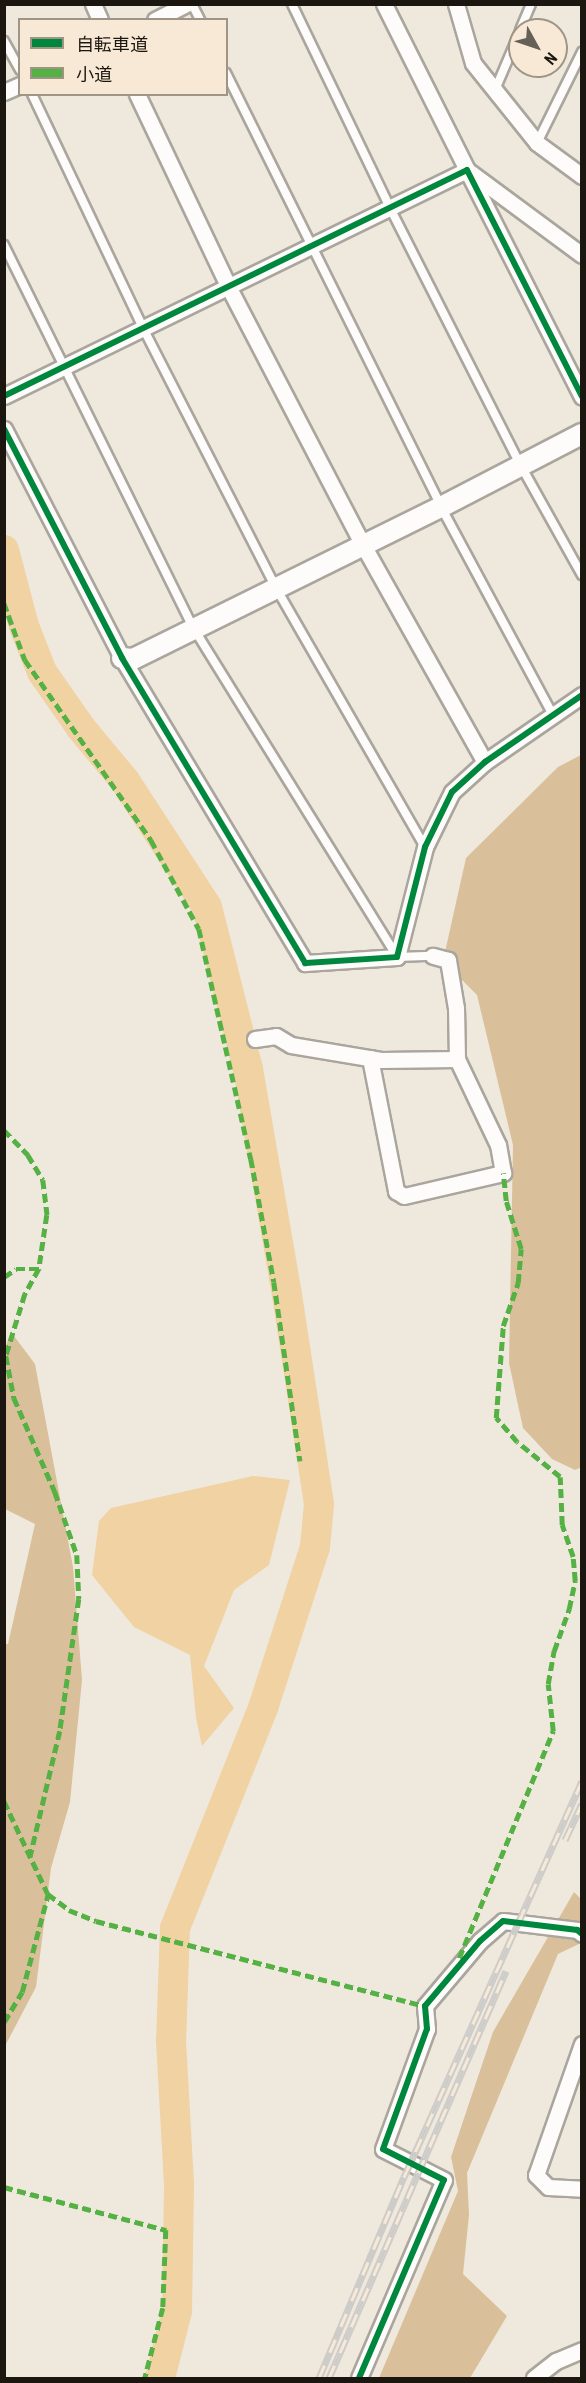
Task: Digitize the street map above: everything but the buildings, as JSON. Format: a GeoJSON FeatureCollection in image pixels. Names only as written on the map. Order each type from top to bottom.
{"type":"FeatureCollection","features":[{"type":"Feature","properties":{"kind":"street"},"geometry":{"type":"LineString","coordinates":[[93,4],[99,18]]}},
{"type":"Feature","properties":{"kind":"street"},"geometry":{"type":"LineString","coordinates":[[159,18],[187,4]]}},
{"type":"Feature","properties":{"kind":"street"},"geometry":{"type":"LineString","coordinates":[[384,4],[582,397]]}},
{"type":"Feature","properties":{"kind":"street"},"geometry":{"type":"LineString","coordinates":[[456,4],[474,63],[537,143],[582,176]]}},
{"type":"Feature","properties":{"kind":"street"},"geometry":{"type":"LineString","coordinates":[[4,92],[18,86]]}},
{"type":"Feature","properties":{"kind":"street"},"geometry":{"type":"LineString","coordinates":[[138,96],[228,286],[363,544],[485,762]]}},
{"type":"Feature","properties":{"kind":"street"},"geometry":{"type":"LineString","coordinates":[[4,396],[467,170]]}},
{"type":"Feature","properties":{"kind":"street"},"geometry":{"type":"LineString","coordinates":[[467,170],[582,255]]}},
{"type":"Feature","properties":{"kind":"street"},"geometry":{"type":"LineString","coordinates":[[4,429],[122,658],[305,963],[397,957],[425,847],[452,792],[485,762],[582,695]]}},
{"type":"Feature","properties":{"kind":"street"},"geometry":{"type":"LineString","coordinates":[[122,658],[133,659],[441,507],[582,434]]}},
{"type":"Feature","properties":{"kind":"street"},"geometry":{"type":"LineString","coordinates":[[370,1058],[396,1191],[404,1196],[503,1173],[498,1145],[458,1059],[456,1008],[448,960],[433,956]]}},
{"type":"Feature","properties":{"kind":"street"},"geometry":{"type":"LineString","coordinates":[[255,1039],[276,1036],[291,1045],[370,1058],[458,1059]]}},
{"type":"Feature","properties":{"kind":"street"},"geometry":{"type":"LineString","coordinates":[[359,2379],[444,2180],[383,2149],[427,2029],[425,2006],[480,1941],[503,1922],[577,1930],[582,1934]]}},
{"type":"Feature","properties":{"kind":"street"},"geometry":{"type":"LineString","coordinates":[[582,2044],[536,2175],[548,2187],[582,2189]]}},
{"type":"Feature","properties":{"kind":"street"},"geometry":{"type":"LineString","coordinates":[[534,2379],[556,2361],[582,2350]]}},
{"type":"Feature","properties":{"kind":"lane"},"geometry":{"type":"LineString","coordinates":[[192,4],[199,18]]}},
{"type":"Feature","properties":{"kind":"lane"},"geometry":{"type":"LineString","coordinates":[[292,4],[390,208],[521,466],[582,575]]}},
{"type":"Feature","properties":{"kind":"lane"},"geometry":{"type":"LineString","coordinates":[[525,18],[531,4]]}},
{"type":"Feature","properties":{"kind":"lane"},"geometry":{"type":"LineString","coordinates":[[4,41],[18,66]]}},
{"type":"Feature","properties":{"kind":"lane"},"geometry":{"type":"LineString","coordinates":[[537,143],[582,52]]}},
{"type":"Feature","properties":{"kind":"lane"},"geometry":{"type":"LineString","coordinates":[[495,90],[508,59]]}},
{"type":"Feature","properties":{"kind":"lane"},"geometry":{"type":"LineString","coordinates":[[228,77],[441,507],[553,714]]}},
{"type":"Feature","properties":{"kind":"lane"},"geometry":{"type":"LineString","coordinates":[[33,96],[143,328],[276,588],[425,847]]}},
{"type":"Feature","properties":{"kind":"lane"},"geometry":{"type":"LineString","coordinates":[[4,245],[194,629],[397,957],[433,956]]}},
{"type":"Feature","properties":{"kind":"shaded area"},"geometry":{"type":"Polygon","coordinates":[[[581,755],[582,1467],[575,1470],[552,1459],[523,1428],[509,1363],[513,1145],[477,995],[443,961],[466,858],[558,767],[581,755]]]}},
{"type":"Feature","properties":{"kind":"shaded area"},"geometry":{"type":"Polygon","coordinates":[[[11,1332],[35,1364],[73,1567],[82,1680],[70,1802],[51,1868],[36,1987],[5,2046],[5,1644],[8,1644],[35,1524],[5,1509],[4,1351],[11,1332]]]}},
{"type":"Feature","properties":{"kind":"shaded area"},"geometry":{"type":"Polygon","coordinates":[[[253,1476],[290,1480],[269,1565],[234,1590],[204,1666],[234,1708],[202,1746],[196,1718],[190,1655],[134,1627],[92,1575],[99,1521],[111,1508],[253,1476]]]}},
{"type":"Feature","properties":{"kind":"shaded area"},"geometry":{"type":"Polygon","coordinates":[[[574,1892],[581,1899],[581,1943],[558,1954],[467,2173],[469,2215],[463,2274],[507,2316],[470,2378],[379,2378],[458,2191],[451,2157],[493,2032],[574,1892]]]}},
{"type":"Feature","properties":{"kind":"waterway"},"geometry":{"type":"LineString","coordinates":[[4,550],[24,626],[42,672],[81,728],[125,781],[207,907],[248,1069],[287,1295],[319,1504],[315,1547],[263,1708],[175,1928],[171,2041],[179,2186],[177,2311],[160,2378]]}},
{"type":"Feature","properties":{"kind":"railway"},"geometry":{"type":"LineString","coordinates":[[319,2378],[404,2177],[582,1781]]}},
{"type":"Feature","properties":{"kind":"railway"},"geometry":{"type":"LineString","coordinates":[[565,1840],[582,1804]]}},
{"type":"Feature","properties":{"kind":"railway"},"geometry":{"type":"LineString","coordinates":[[329,2378],[506,1971]]}},
{"type":"Feature","properties":{"kind":"marked path"},"geometry":{"type":"LineString","coordinates":[[4,603],[25,660],[151,840],[199,929],[251,1159],[274,1282],[300,1461]]}},
{"type":"Feature","properties":{"kind":"marked path"},"geometry":{"type":"LineString","coordinates":[[4,1130],[28,1155],[43,1180],[47,1215],[39,1269],[25,1294],[6,1356],[14,1398],[55,1492],[77,1555],[79,1599],[60,1731],[30,1858]]}},
{"type":"Feature","properties":{"kind":"marked path"},"geometry":{"type":"LineString","coordinates":[[459,1958],[553,1731],[548,1684],[554,1651],[569,1609],[575,1581],[573,1557],[562,1525],[560,1477],[517,1442],[496,1418],[503,1326],[518,1283],[521,1249],[506,1201],[503,1173]]}},
{"type":"Feature","properties":{"kind":"marked path"},"geometry":{"type":"LineString","coordinates":[[4,1277],[16,1269],[39,1269]]}},
{"type":"Feature","properties":{"kind":"marked path"},"geometry":{"type":"LineString","coordinates":[[4,1801],[48,1894],[69,1910],[96,1921],[425,2006]]}},
{"type":"Feature","properties":{"kind":"marked path"},"geometry":{"type":"LineString","coordinates":[[4,2022],[22,1992],[48,1894]]}},
{"type":"Feature","properties":{"kind":"marked path"},"geometry":{"type":"LineString","coordinates":[[4,2187],[166,2230],[163,2308],[145,2378]]}},
{"type":"Feature","properties":{"kind":"cycle path"},"geometry":{"type":"LineString","coordinates":[[4,396],[467,170],[582,397]]}},
{"type":"Feature","properties":{"kind":"cycle path"},"geometry":{"type":"LineString","coordinates":[[4,429],[122,658],[305,963],[397,957],[425,847],[452,792],[485,762],[582,695]]}},
{"type":"Feature","properties":{"kind":"cycle path"},"geometry":{"type":"LineString","coordinates":[[359,2378],[444,2180],[383,2149],[427,2029],[425,2006],[480,1941],[503,1921],[577,1930],[582,1934]]}}]}
